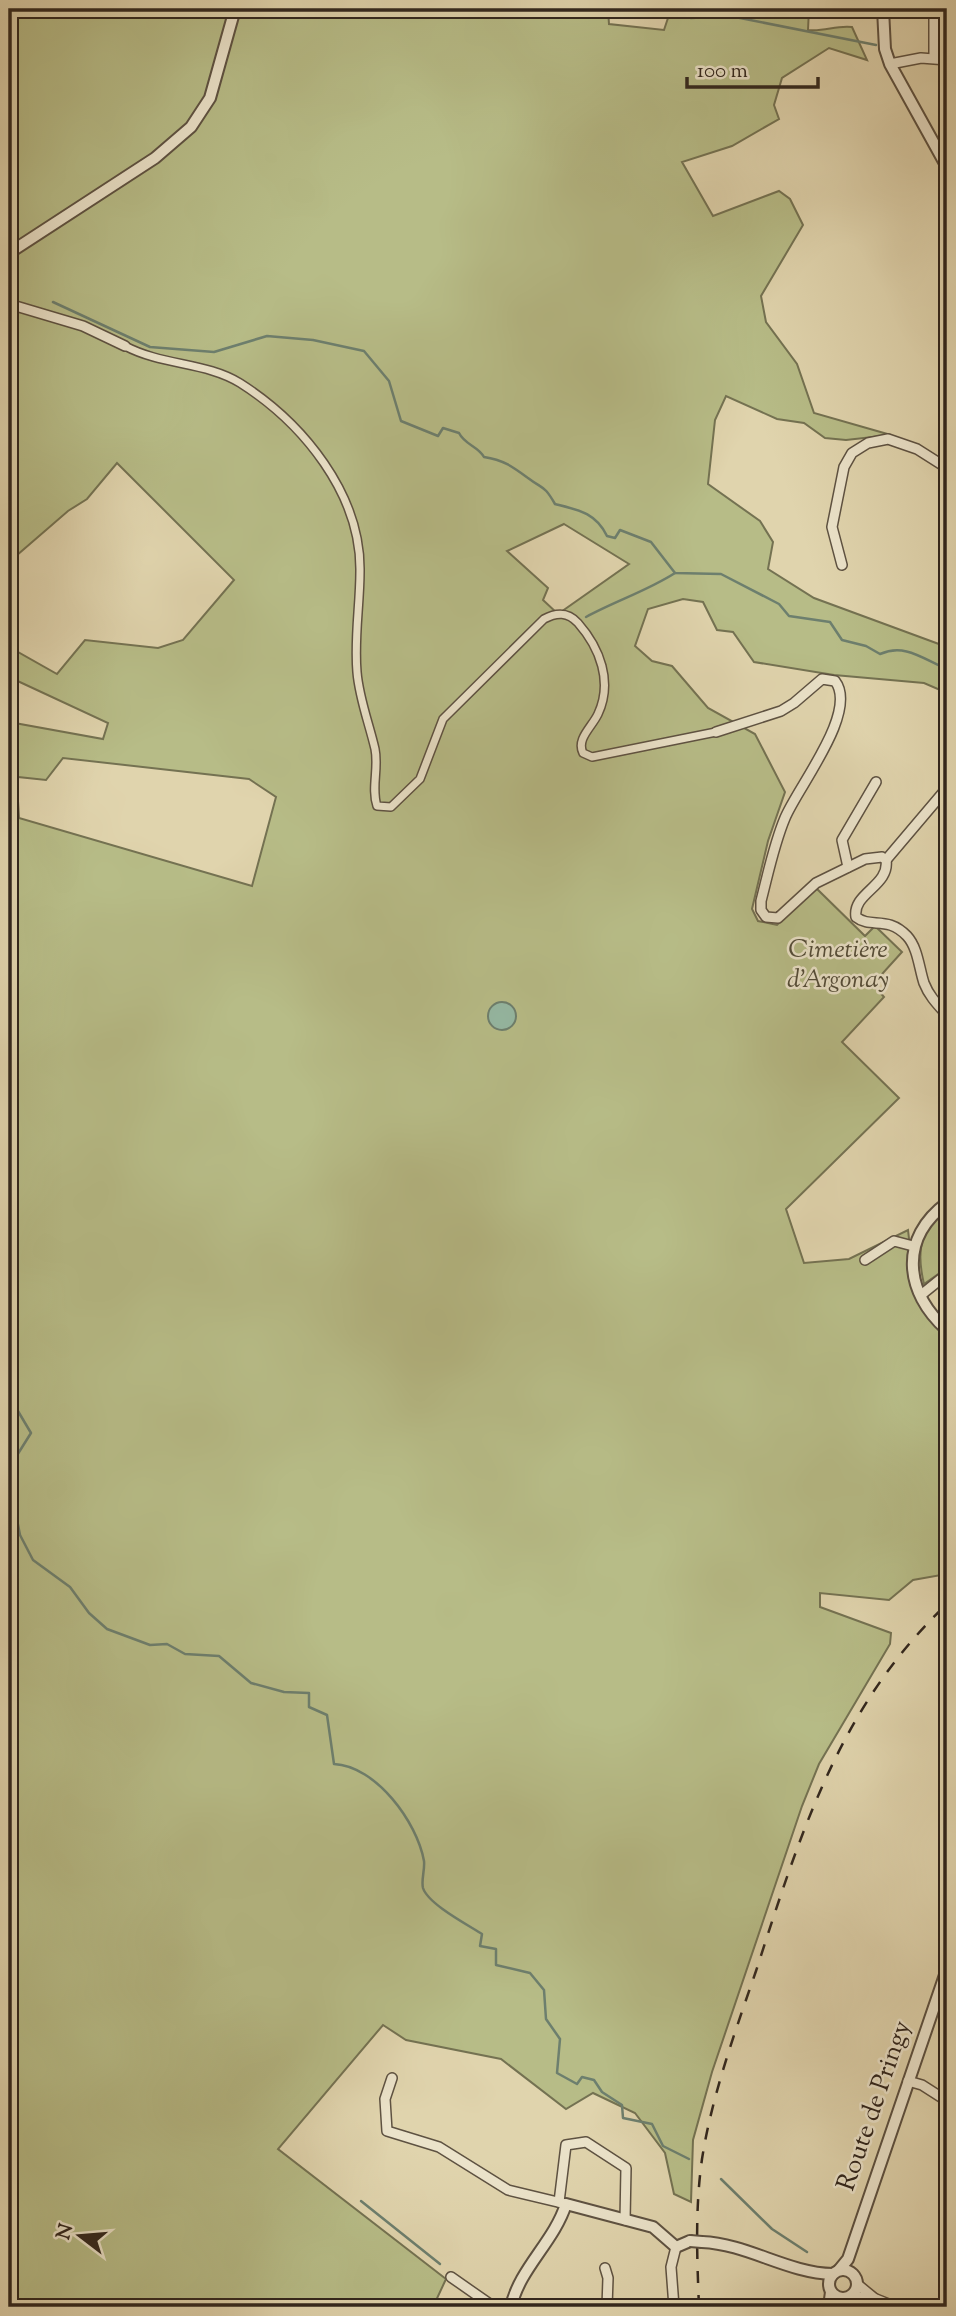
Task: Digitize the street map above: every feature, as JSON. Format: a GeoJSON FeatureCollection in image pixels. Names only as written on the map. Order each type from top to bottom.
{"type":"FeatureCollection","features":[{"type":"Feature","properties":{"kind":"street"},"geometry":{"type":"LineString","coordinates":[[9,253],[155,158],[191,127],[199,118],[215,85],[235,9]]}},
{"type":"Feature","properties":{"kind":"street"},"geometry":{"type":"LineString","coordinates":[[883,9],[885,49],[890,64],[947,167]]}},
{"type":"Feature","properties":{"kind":"street"},"geometry":{"type":"LineString","coordinates":[[934,9],[934,58]]}},
{"type":"Feature","properties":{"kind":"street"},"geometry":{"type":"LineString","coordinates":[[890,64],[934,58],[947,60]]}},
{"type":"Feature","properties":{"kind":"street"},"geometry":{"type":"LineString","coordinates":[[9,304],[83,326],[147,358],[202,368],[236,381],[298,429],[349,504],[360,569],[356,673],[375,748],[377,806],[391,807],[420,779],[443,719],[544,619],[552,614],[564,613],[573,617],[595,646],[602,661],[603,702],[582,740],[583,753],[592,757],[716,732],[794,704],[822,678],[835,681],[840,696],[831,731],[783,822],[761,901],[762,912],[769,918],[778,918],[810,888],[848,867],[871,857],[886,860]]}},
{"type":"Feature","properties":{"kind":"street"},"geometry":{"type":"LineString","coordinates":[[842,565],[832,527],[844,467],[852,453],[868,443],[888,439],[917,450],[947,468]]}},
{"type":"Feature","properties":{"kind":"street"},"geometry":{"type":"LineString","coordinates":[[848,867],[842,840],[876,782]]}},
{"type":"Feature","properties":{"kind":"street"},"geometry":{"type":"LineString","coordinates":[[947,788],[886,860],[885,874],[859,902],[856,917],[866,922],[885,922],[906,935],[914,947],[927,990],[947,1014]]}},
{"type":"Feature","properties":{"kind":"street"},"geometry":{"type":"LineString","coordinates":[[947,1203],[929,1217],[913,1246],[913,1265],[921,1295],[947,1330]]}},
{"type":"Feature","properties":{"kind":"street"},"geometry":{"type":"LineString","coordinates":[[865,1260],[894,1241],[913,1246]]}},
{"type":"Feature","properties":{"kind":"street"},"geometry":{"type":"LineString","coordinates":[[921,1295],[947,1274]]}},
{"type":"Feature","properties":{"kind":"street","name":"Route de Pringy"},"geometry":{"type":"LineString","coordinates":[[829,2307],[830,2289],[836,2272],[848,2259],[947,1969]]}},
{"type":"Feature","properties":{"kind":"street"},"geometry":{"type":"LineString","coordinates":[[392,2078],[385,2099],[387,2132],[439,2147],[508,2190],[658,2229],[676,2246]]}},
{"type":"Feature","properties":{"kind":"street"},"geometry":{"type":"LineString","coordinates":[[908,2081],[947,2101]]}},
{"type":"Feature","properties":{"kind":"street"},"geometry":{"type":"LineString","coordinates":[[511,2307],[513,2295],[561,2219],[565,2149],[569,2143],[586,2142],[626,2168],[625,2220]]}},
{"type":"Feature","properties":{"kind":"street"},"geometry":{"type":"LineString","coordinates":[[676,2246],[690,2241],[743,2248],[803,2269],[836,2272],[855,2279],[876,2299],[896,2307]]}},
{"type":"Feature","properties":{"kind":"street"},"geometry":{"type":"LineString","coordinates":[[674,2307],[671,2262],[676,2246]]}},
{"type":"Feature","properties":{"kind":"street"},"geometry":{"type":"LineString","coordinates":[[843,2301],[855,2279],[848,2259]]}},
{"type":"Feature","properties":{"kind":"street"},"geometry":{"type":"LineString","coordinates":[[605,2268],[608,2278],[607,2307]]}},
{"type":"Feature","properties":{"kind":"street"},"geometry":{"type":"LineString","coordinates":[[803,2269],[843,2301],[876,2299]]}},
{"type":"Feature","properties":{"kind":"street"},"geometry":{"type":"LineString","coordinates":[[451,2277],[494,2307]]}},
{"type":"Feature","properties":{"kind":"green space","name":"Cimetière d'Argonay"},"geometry":{"type":"Polygon","coordinates":[[[9,9],[608,9],[609,24],[664,30],[671,9],[809,9],[808,30],[852,27],[867,60],[829,48],[782,78],[774,105],[779,119],[732,146],[682,162],[713,216],[779,191],[790,199],[803,225],[761,296],[766,322],[797,364],[814,413],[891,435],[846,440],[825,438],[804,423],[777,419],[726,396],[715,420],[708,484],[760,521],[773,542],[768,569],[814,598],[947,647],[947,693],[924,683],[834,675],[754,662],[733,632],[717,630],[703,602],[683,599],[648,609],[635,646],[652,661],[672,666],[708,708],[755,734],[785,792],[768,841],[752,909],[758,921],[777,925],[816,888],[865,936],[875,926],[902,952],[873,984],[884,997],[842,1042],[899,1098],[786,1209],[804,1263],[849,1259],[908,1230],[914,1282],[947,1330],[947,1574],[913,1580],[889,1600],[820,1593],[820,1607],[891,1633],[890,1644],[819,1764],[802,1806],[712,2072],[693,2140],[691,2202],[674,2194],[665,2153],[635,2113],[593,2093],[566,2109],[501,2059],[406,2040],[383,2025],[278,2149],[446,2279],[433,2307],[9,2307],[9,799],[18,801],[19,818],[252,886],[276,797],[249,779],[63,758],[46,780],[9,776],[9,722],[103,739],[108,723],[9,677],[9,647],[57,674],[85,640],[158,648],[183,640],[234,580],[117,463],[87,499],[68,511],[9,562],[9,9]],[[564,524],[507,551],[548,588],[543,600],[558,614],[629,564],[564,524]]]}},
{"type":"Feature","properties":{"kind":"green space"},"geometry":{"type":"Polygon","coordinates":[[[945,1212],[947,1268],[924,1284],[920,1253],[922,1244],[929,1226],[945,1212]]]}},
{"type":"Feature","properties":{"kind":"shaded area"},"geometry":{"type":"Polygon","coordinates":[[[502,1002],[512,1006],[516,1016],[512,1026],[502,1030],[492,1026],[488,1016],[492,1006],[502,1002]]]}},
{"type":"Feature","properties":{"kind":"waterway"},"geometry":{"type":"LineString","coordinates":[[674,11],[691,18],[730,16],[876,45]]}},
{"type":"Feature","properties":{"kind":"waterway"},"geometry":{"type":"LineString","coordinates":[[53,302],[150,347],[214,352],[267,336],[313,340],[364,351],[389,381],[401,421],[438,436],[443,428],[459,433],[484,457],[508,464],[543,488],[555,504],[592,517],[607,536],[615,538],[620,530],[651,542],[675,573],[721,574],[779,604],[789,616],[830,622],[842,640],[866,646],[880,654],[906,651],[947,669]]}},
{"type":"Feature","properties":{"kind":"waterway"},"geometry":{"type":"LineString","coordinates":[[586,617],[675,573]]}},
{"type":"Feature","properties":{"kind":"waterway"},"geometry":{"type":"LineString","coordinates":[[9,1396],[31,1433],[9,1468]]}},
{"type":"Feature","properties":{"kind":"waterway"},"geometry":{"type":"LineString","coordinates":[[9,1478],[20,1535],[33,1560],[70,1587],[89,1613],[107,1629],[150,1645],[167,1644],[185,1654],[219,1656],[251,1683],[284,1692],[309,1693],[309,1707],[327,1715],[334,1764],[350,1767],[365,1775],[379,1785],[404,1814],[420,1846],[424,1861],[423,1888],[426,1894],[449,1914],[482,1934],[480,1946],[496,1949],[496,1965],[530,1973],[544,1990],[546,2019],[560,2039],[557,2073],[577,2084],[582,2077],[594,2080],[602,2092],[622,2105],[623,2118],[652,2124],[663,2146],[689,2159]]}},
{"type":"Feature","properties":{"kind":"waterway"},"geometry":{"type":"LineString","coordinates":[[721,2179],[772,2229],[807,2252]]}},
{"type":"Feature","properties":{"kind":"waterway"},"geometry":{"type":"LineString","coordinates":[[361,2201],[440,2264]]}},
{"type":"Feature","properties":{"kind":"railway"},"geometry":{"type":"LineString","coordinates":[[699,2307],[697,2215],[706,2135],[725,2064],[789,1871],[807,1822],[851,1729],[878,1685],[910,1643],[947,1604]]}}]}
